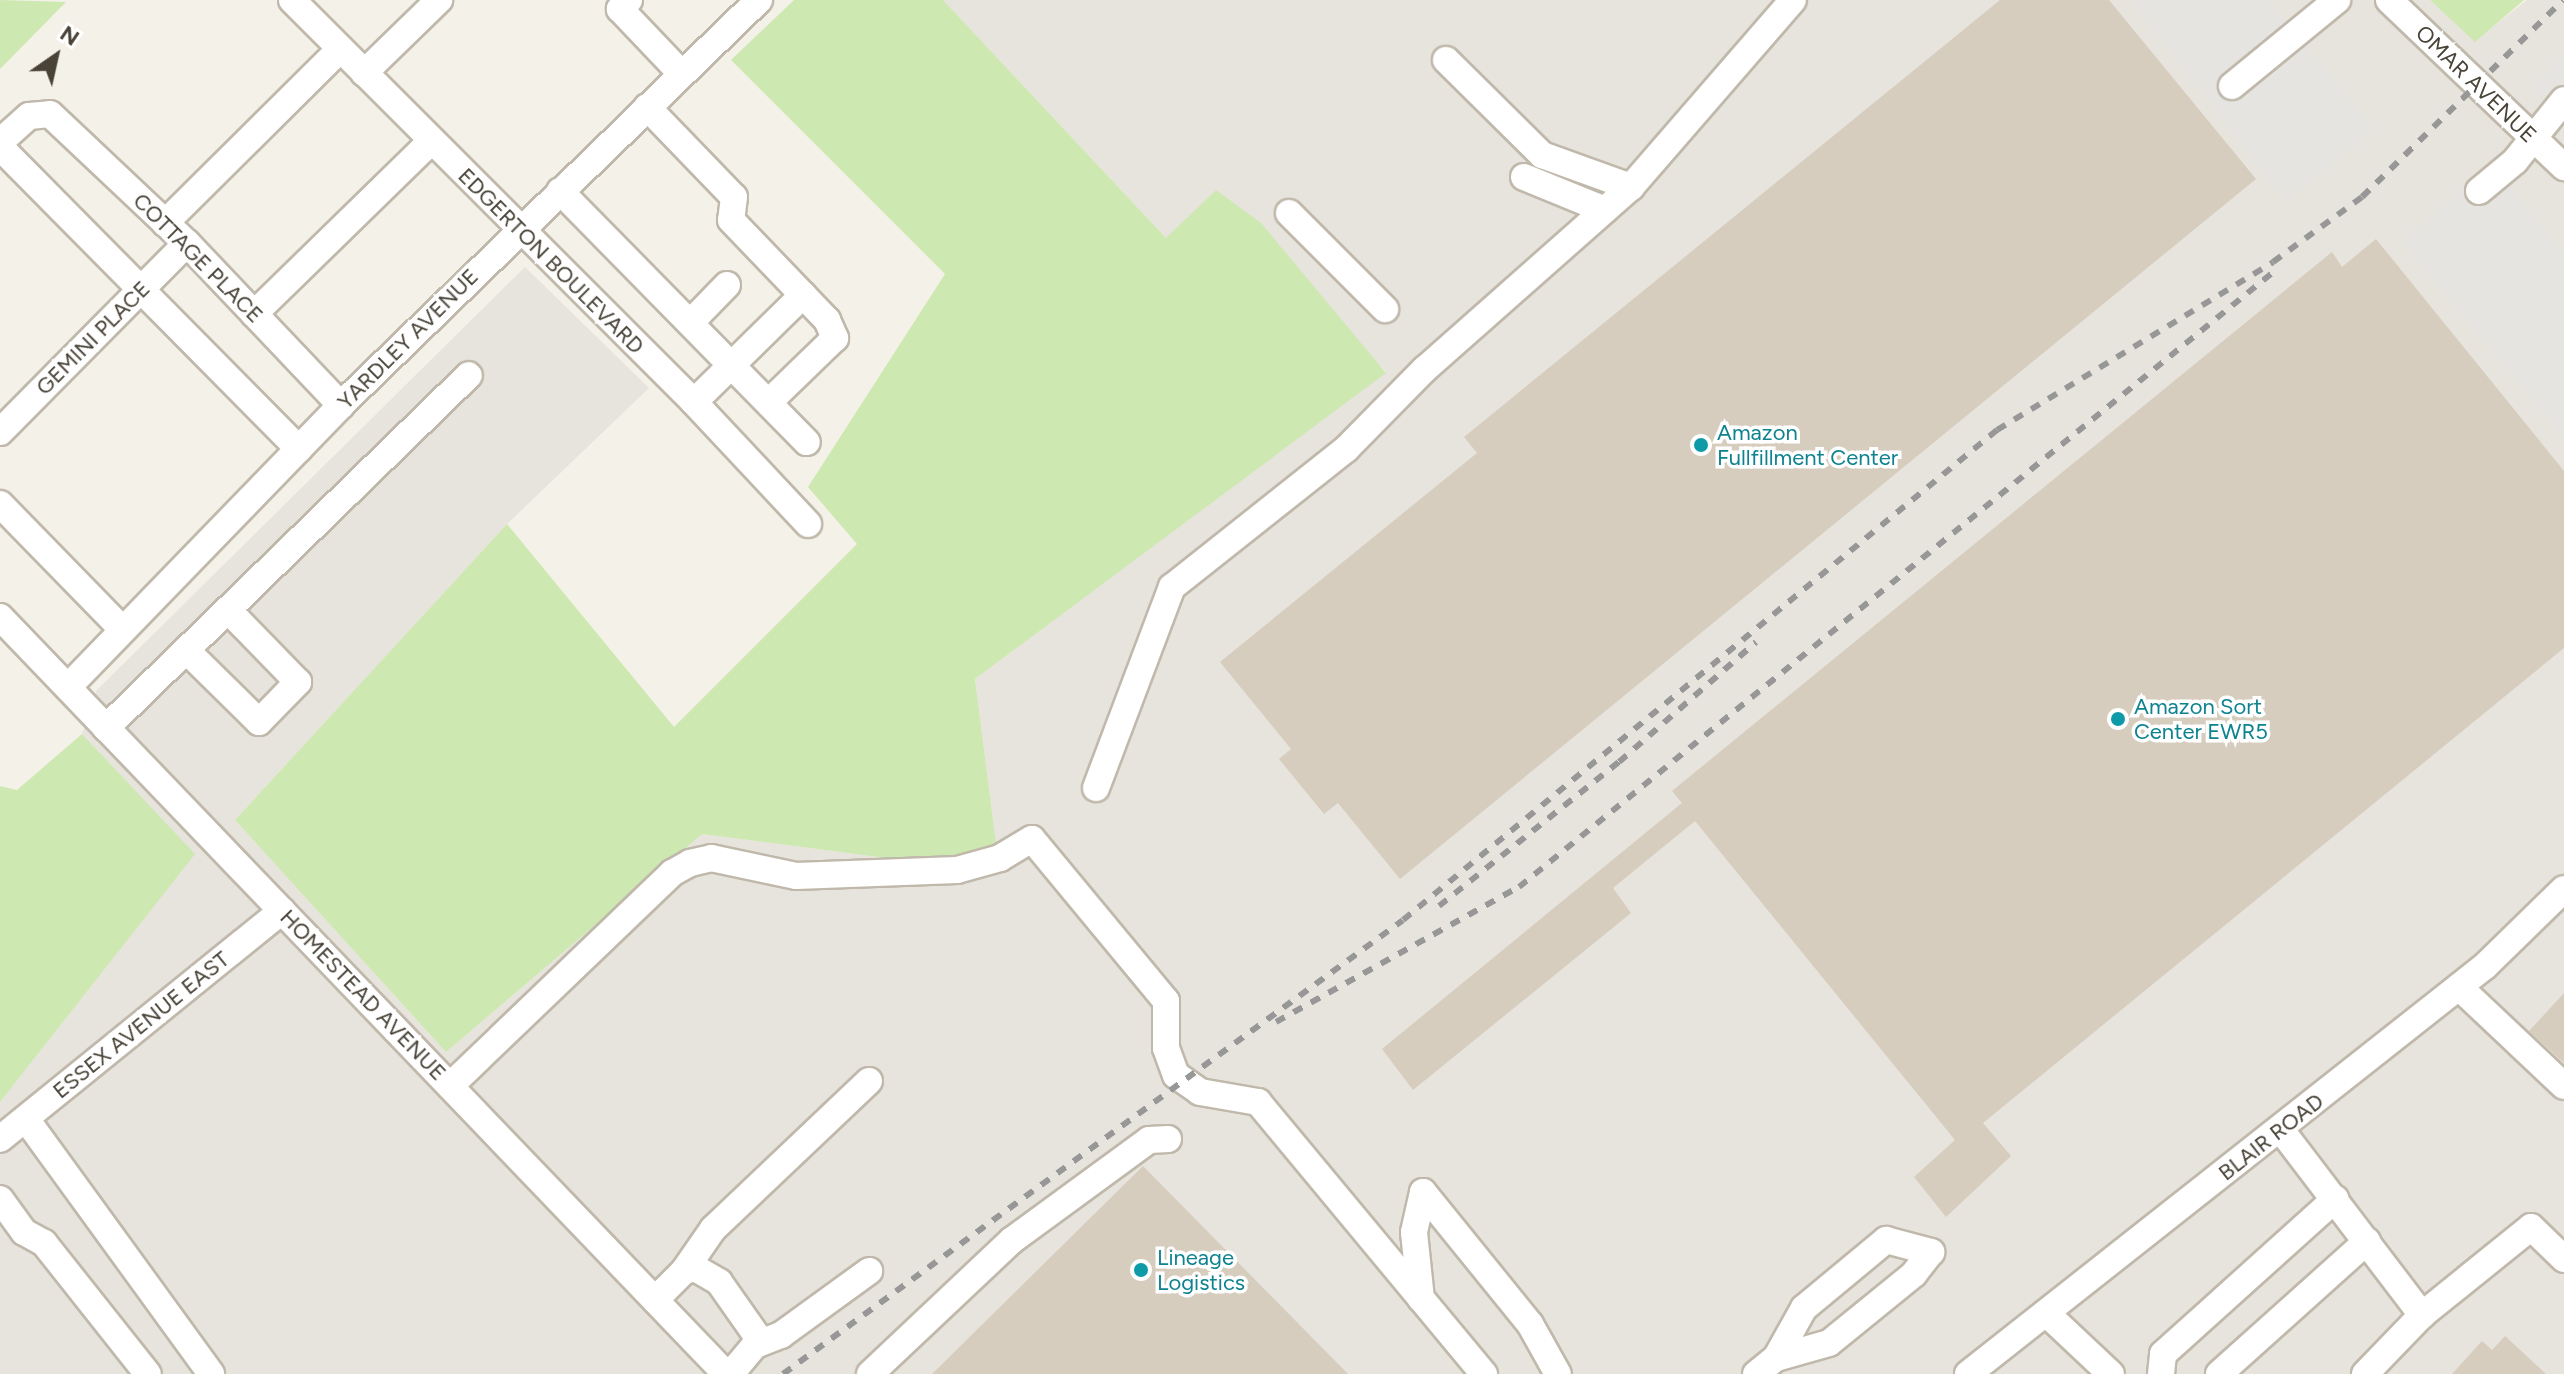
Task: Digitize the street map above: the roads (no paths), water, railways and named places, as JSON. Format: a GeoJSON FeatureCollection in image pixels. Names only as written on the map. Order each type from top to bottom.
{"type":"FeatureCollection","features":[{"type":"Feature","properties":{"kind":"street","name":"EDGERTON BOULEVARD"},"geometry":{"type":"LineString","coordinates":[[292,0],[694,402],[808,524]]}},
{"type":"Feature","properties":{"kind":"street"},"geometry":{"type":"LineString","coordinates":[[364,73],[439,0]]}},
{"type":"Feature","properties":{"kind":"street"},"geometry":{"type":"LineString","coordinates":[[629,0],[620,9],[682,74]]}},
{"type":"Feature","properties":{"kind":"street","name":"YARDLEY AVENUE"},"geometry":{"type":"LineString","coordinates":[[68,687],[341,405],[759,0]]}},
{"type":"Feature","properties":{"kind":"street"},"geometry":{"type":"LineString","coordinates":[[1096,788],[1172,587],[1346,449],[1425,369],[1631,187],[1793,0]]}},
{"type":"Feature","properties":{"kind":"street"},"geometry":{"type":"LineString","coordinates":[[2232,86],[2337,0]]}},
{"type":"Feature","properties":{"kind":"street","name":"OMAR AVENUE"},"geometry":{"type":"LineString","coordinates":[[2389,0],[2564,167]]}},
{"type":"Feature","properties":{"kind":"street"},"geometry":{"type":"LineString","coordinates":[[165,223],[340,49]]}},
{"type":"Feature","properties":{"kind":"street"},"geometry":{"type":"LineString","coordinates":[[1446,60],[1542,155],[1631,187]]}},
{"type":"Feature","properties":{"kind":"street"},"geometry":{"type":"LineString","coordinates":[[2479,191],[2533,138],[2564,100]]}},
{"type":"Feature","properties":{"kind":"street"},"geometry":{"type":"LineString","coordinates":[[647,107],[734,197],[731,220],[827,320],[835,338],[769,402]]}},
{"type":"Feature","properties":{"kind":"street","name":"COTTAGE PLACE"},"geometry":{"type":"LineString","coordinates":[[0,144],[29,116],[50,114],[187,243],[341,405]]}},
{"type":"Feature","properties":{"kind":"street"},"geometry":{"type":"LineString","coordinates":[[254,314],[431,141]]}},
{"type":"Feature","properties":{"kind":"street"},"geometry":{"type":"LineString","coordinates":[[0,144],[299,449]]}},
{"type":"Feature","properties":{"kind":"street"},"geometry":{"type":"LineString","coordinates":[[1524,177],[1605,210]]}},
{"type":"Feature","properties":{"kind":"street"},"geometry":{"type":"LineString","coordinates":[[560,191],[807,442]]}},
{"type":"Feature","properties":{"kind":"street"},"geometry":{"type":"LineString","coordinates":[[1289,213],[1385,309]]}},
{"type":"Feature","properties":{"kind":"street","name":"GEMINI PLACE"},"geometry":{"type":"LineString","coordinates":[[0,432],[187,243]]}},
{"type":"Feature","properties":{"kind":"street"},"geometry":{"type":"LineString","coordinates":[[690,323],[727,285]]}},
{"type":"Feature","properties":{"kind":"street"},"geometry":{"type":"LineString","coordinates":[[694,402],[803,295]]}},
{"type":"Feature","properties":{"kind":"street"},"geometry":{"type":"LineString","coordinates":[[106,728],[469,375]]}},
{"type":"Feature","properties":{"kind":"street"},"geometry":{"type":"LineString","coordinates":[[0,504],[123,630]]}},
{"type":"Feature","properties":{"kind":"street"},"geometry":{"type":"LineString","coordinates":[[187,651],[259,722],[298,682],[229,611]]}},
{"type":"Feature","properties":{"kind":"street","name":"HOMESTEAD AVENUE"},"geometry":{"type":"LineString","coordinates":[[0,617],[728,1374]]}},
{"type":"Feature","properties":{"kind":"street"},"geometry":{"type":"LineString","coordinates":[[450,1086],[672,873],[690,863],[711,858],[796,876],[957,870],[1000,858],[1032,839],[1166,1001],[1166,1048],[1176,1075],[1200,1092],[1258,1102],[1484,1374]]}},
{"type":"Feature","properties":{"kind":"street","name":"BLAIR ROAD"},"geometry":{"type":"LineString","coordinates":[[1968,1374],[2459,987],[2564,889]]}},
{"type":"Feature","properties":{"kind":"street","name":"ESSEX AVENUE EAST"},"geometry":{"type":"LineString","coordinates":[[0,1139],[282,911]]}},
{"type":"Feature","properties":{"kind":"street"},"geometry":{"type":"LineString","coordinates":[[2459,987],[2564,1086]]}},
{"type":"Feature","properties":{"kind":"street"},"geometry":{"type":"LineString","coordinates":[[655,1300],[684,1271],[713,1229],[869,1081]]}},
{"type":"Feature","properties":{"kind":"street"},"geometry":{"type":"LineString","coordinates":[[26,1119],[211,1374]]}},
{"type":"Feature","properties":{"kind":"street"},"geometry":{"type":"LineString","coordinates":[[2281,1130],[2422,1315]]}},
{"type":"Feature","properties":{"kind":"street"},"geometry":{"type":"LineString","coordinates":[[870,1374],[1011,1241],[1149,1140],[1168,1139]]}},
{"type":"Feature","properties":{"kind":"street"},"geometry":{"type":"LineString","coordinates":[[1421,1299],[1414,1232],[1423,1192],[1530,1324],[1558,1374]]}},
{"type":"Feature","properties":{"kind":"street"},"geometry":{"type":"LineString","coordinates":[[0,1199],[24,1232],[44,1243],[148,1374]]}},
{"type":"Feature","properties":{"kind":"street"},"geometry":{"type":"LineString","coordinates":[[2161,1374],[2163,1354],[2335,1199]]}},
{"type":"Feature","properties":{"kind":"street"},"geometry":{"type":"LineString","coordinates":[[2365,1374],[2422,1315],[2531,1227],[2564,1259]]}},
{"type":"Feature","properties":{"kind":"street"},"geometry":{"type":"LineString","coordinates":[[1886,1240],[1931,1252],[1914,1274],[1829,1343],[1766,1366],[1804,1308],[1886,1240]]}},
{"type":"Feature","properties":{"kind":"street"},"geometry":{"type":"LineString","coordinates":[[2219,1374],[2367,1241]]}},
{"type":"Feature","properties":{"kind":"street"},"geometry":{"type":"LineString","coordinates":[[684,1271],[695,1268],[719,1282],[752,1326],[755,1345]]}},
{"type":"Feature","properties":{"kind":"street"},"geometry":{"type":"LineString","coordinates":[[728,1374],[755,1345],[781,1335],[869,1271]]}},
{"type":"Feature","properties":{"kind":"street"},"geometry":{"type":"LineString","coordinates":[[2046,1313],[2111,1374]]}},
{"type":"Feature","properties":{"kind":"railway"},"geometry":{"type":"LineString","coordinates":[[783,1374],[1403,920],[1997,430],[2273,262],[2362,197],[2563,0]]}},
{"type":"Feature","properties":{"kind":"railway"},"geometry":{"type":"LineString","coordinates":[[1276,1022],[1519,887],[2277,269]]}},
{"type":"Feature","properties":{"kind":"railway"},"geometry":{"type":"LineString","coordinates":[[1439,906],[1619,762],[1756,642]]}},
{"type":"Feature","properties":{"kind":"place","name":"Amazon Fullfillment Center"},"geometry":{"type":"Point","coordinates":[1701,445]}},
{"type":"Feature","properties":{"kind":"place","name":"Amazon Sort Center EWR5"},"geometry":{"type":"Point","coordinates":[2118,719]}},
{"type":"Feature","properties":{"kind":"place","name":"Lineage Logistics"},"geometry":{"type":"Point","coordinates":[1141,1270]}}]}
